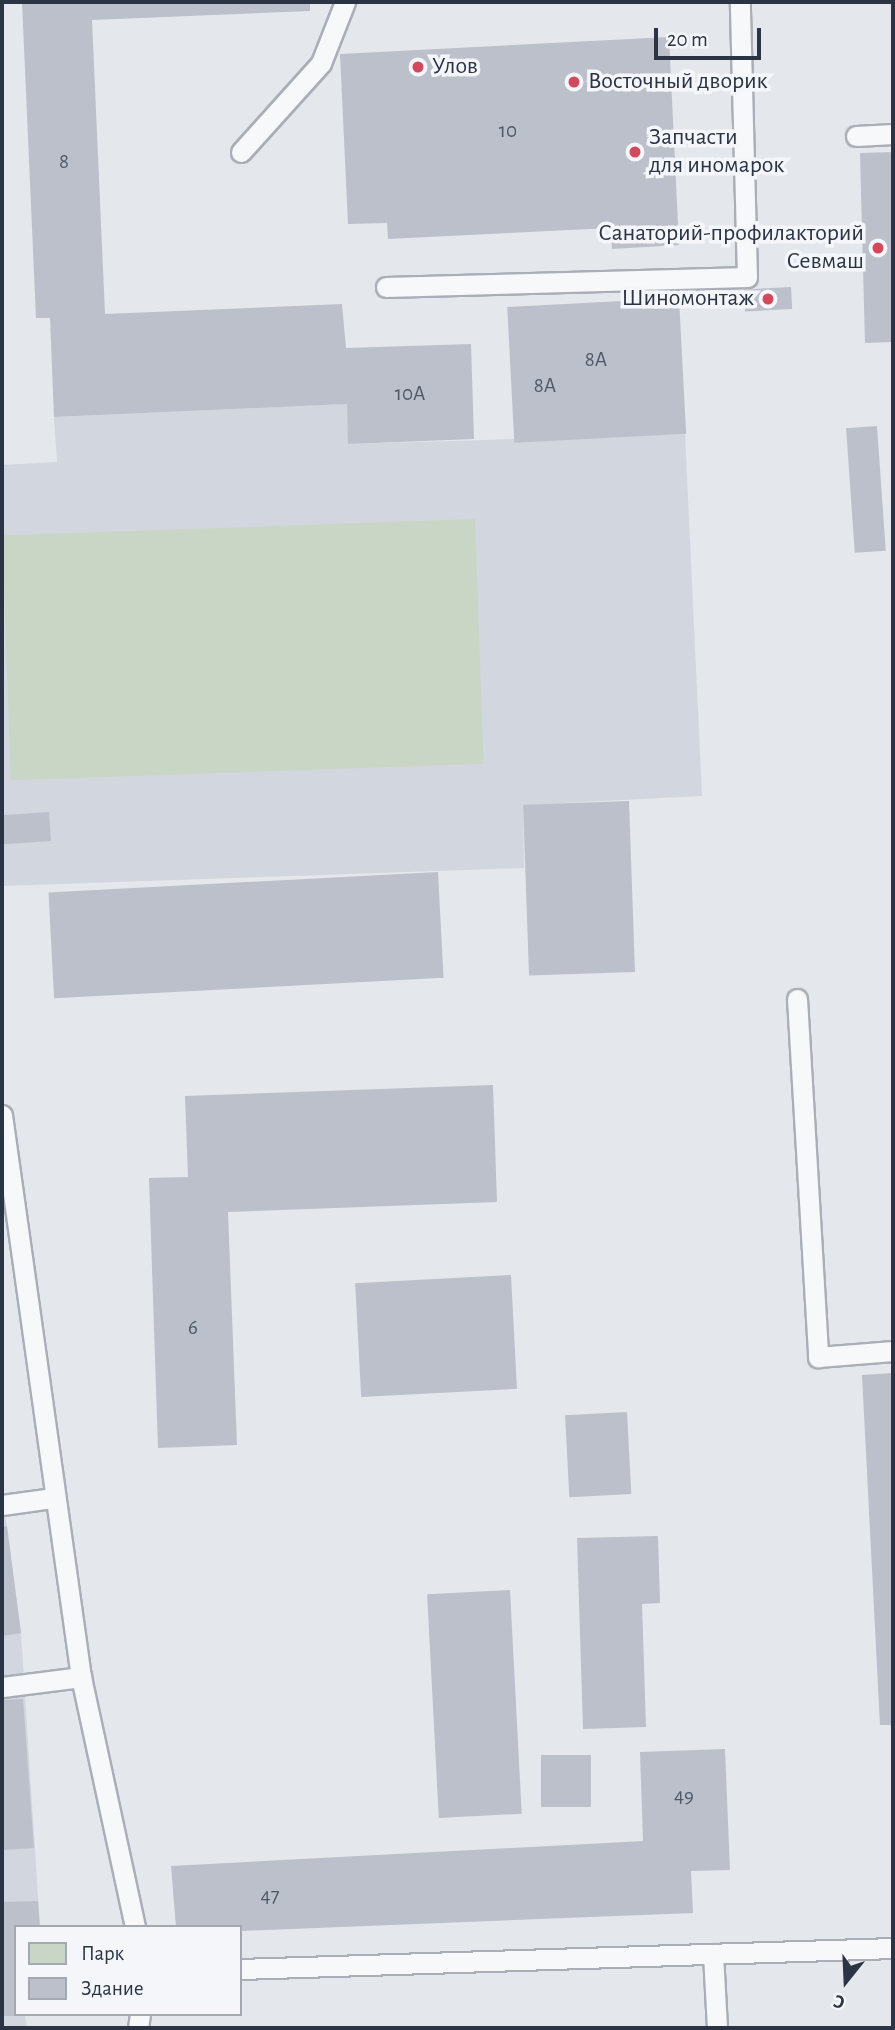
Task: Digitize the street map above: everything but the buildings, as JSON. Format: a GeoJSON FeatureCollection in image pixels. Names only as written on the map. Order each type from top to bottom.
{"type":"FeatureCollection","features":[{"type":"Feature","properties":{"kind":"lane"},"geometry":{"type":"LineString","coordinates":[[241,152],[321,63],[345,2]]}},
{"type":"Feature","properties":{"kind":"lane"},"geometry":{"type":"LineString","coordinates":[[386,287],[747,277],[740,2]]}},
{"type":"Feature","properties":{"kind":"lane"},"geometry":{"type":"LineString","coordinates":[[856,135],[893,134]]}},
{"type":"Feature","properties":{"kind":"lane"},"geometry":{"type":"LineString","coordinates":[[797,999],[818,1357],[893,1351]]}},
{"type":"Feature","properties":{"kind":"lane"},"geometry":{"type":"LineString","coordinates":[[2,1115],[52,1498],[81,1677],[135,1925]]}},
{"type":"Feature","properties":{"kind":"lane"},"geometry":{"type":"LineString","coordinates":[[2,1505],[52,1498]]}},
{"type":"Feature","properties":{"kind":"lane"},"geometry":{"type":"LineString","coordinates":[[2,1686],[81,1677]]}},
{"type":"Feature","properties":{"kind":"lane"},"geometry":{"type":"LineString","coordinates":[[242,1969],[893,1948]]}},
{"type":"Feature","properties":{"kind":"lane"},"geometry":{"type":"LineString","coordinates":[[713,1954],[717,2028]]}},
{"type":"Feature","properties":{"kind":"shaded area"},"geometry":{"type":"Polygon","coordinates":[[[347,404],[349,444],[685,434],[702,796],[523,805],[524,868],[2,886],[2,465],[57,462],[54,417],[347,404]]]}},
{"type":"Feature","properties":{"kind":"shaded area"},"geometry":{"type":"Polygon","coordinates":[[[2,1492],[21,1633],[40,1925],[14,1925],[14,2016],[25,2016],[27,2028],[2,2028],[2,1492]]]}},
{"type":"Feature","properties":{"kind":"green space"},"geometry":{"type":"Polygon","coordinates":[[[475,519],[484,764],[11,780],[2,536],[475,519]]]}},
{"type":"Feature","properties":{"kind":"place","name":"Улов"},"geometry":{"type":"Point","coordinates":[418,67]}},
{"type":"Feature","properties":{"kind":"place","name":"Восточный дворик"},"geometry":{"type":"Point","coordinates":[574,82]}},
{"type":"Feature","properties":{"kind":"place","name":"Запчасти для иномарок"},"geometry":{"type":"Point","coordinates":[635,152]}},
{"type":"Feature","properties":{"kind":"place","name":"Санаторий-профилакторий Севмаш"},"geometry":{"type":"Point","coordinates":[878,248]}},
{"type":"Feature","properties":{"kind":"place","name":"Шиномонтаж"},"geometry":{"type":"Point","coordinates":[768,299]}}]}
